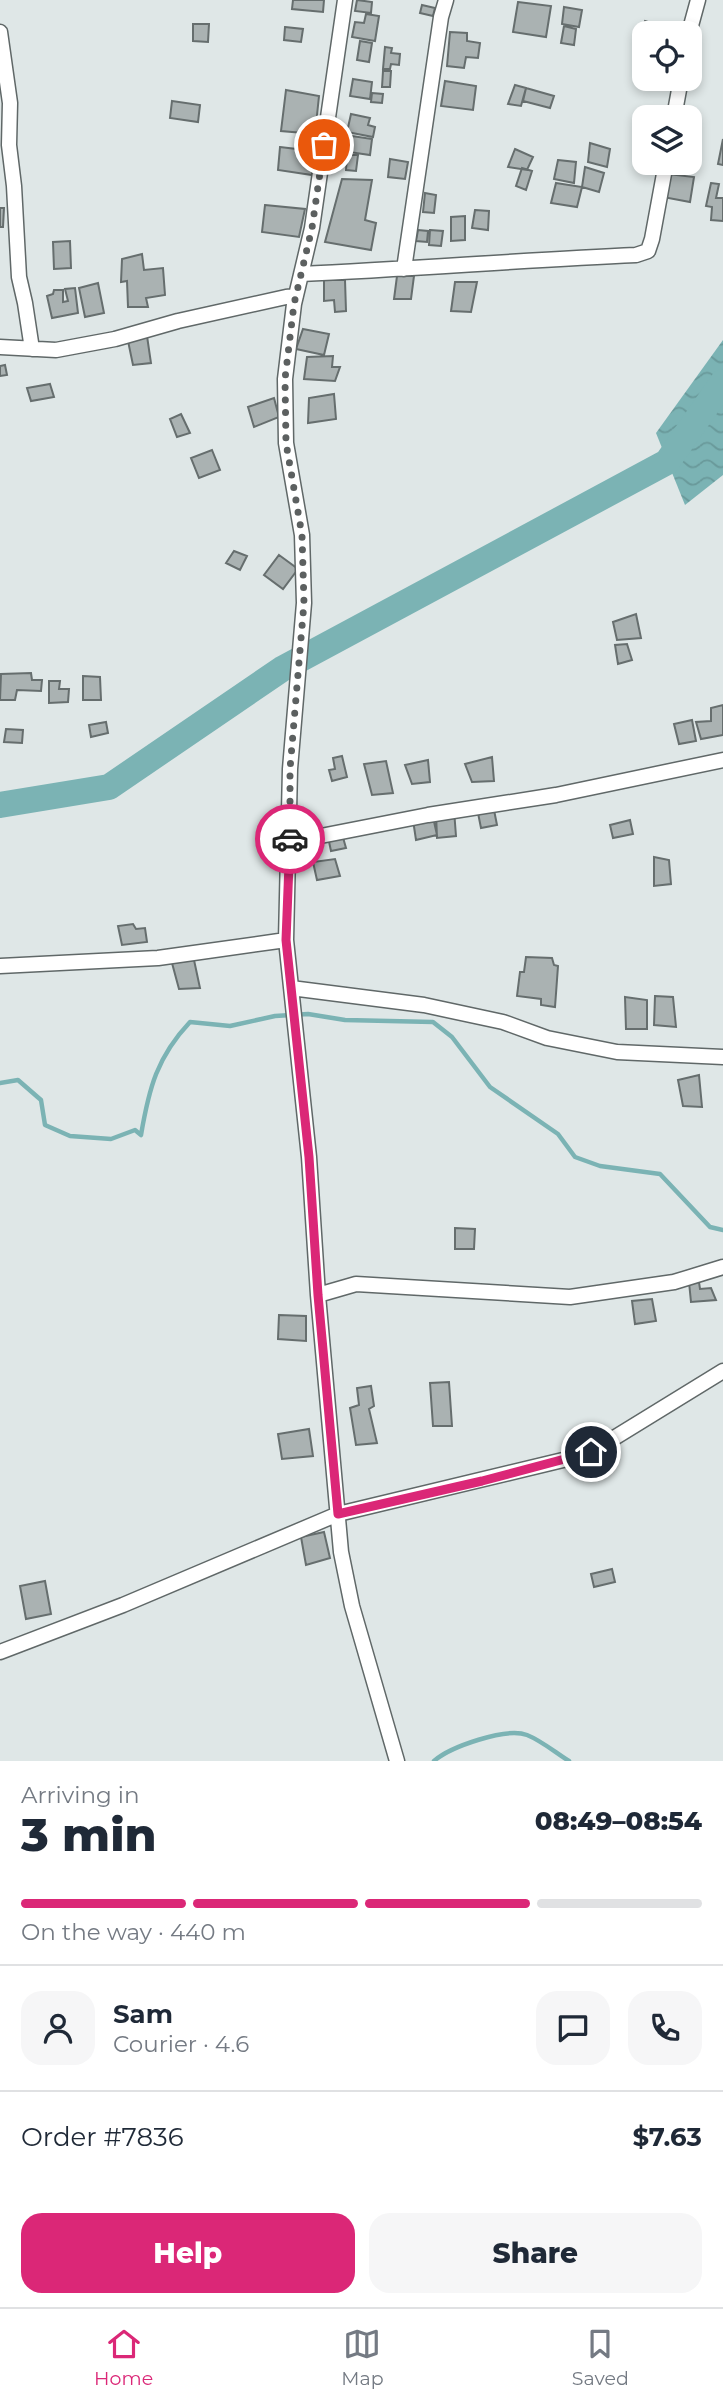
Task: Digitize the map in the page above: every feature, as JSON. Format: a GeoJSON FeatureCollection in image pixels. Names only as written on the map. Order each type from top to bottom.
{"type":"FeatureCollection","features":[{"type":"Feature","properties":{"kind":"street"},"geometry":{"type":"LineString","coordinates":[[345,0],[312,228],[296,296],[285,379],[286,443],[302,535],[303,619],[290,769],[286,940],[309,1157],[318,1295],[341,1552],[352,1606],[397,1761]]}},
{"type":"Feature","properties":{"kind":"street"},"geometry":{"type":"LineString","coordinates":[[404,269],[441,17],[446,0]]}},
{"type":"Feature","properties":{"kind":"street"},"geometry":{"type":"LineString","coordinates":[[692,21],[698,0]]}},
{"type":"Feature","properties":{"kind":"street"},"geometry":{"type":"LineString","coordinates":[[0,32],[10,103],[9,145],[15,186],[19,276],[32,349]]}},
{"type":"Feature","properties":{"kind":"street"},"geometry":{"type":"LineString","coordinates":[[301,274],[636,255],[648,251],[664,175]]}},
{"type":"Feature","properties":{"kind":"street"},"geometry":{"type":"LineString","coordinates":[[0,347],[56,350],[115,339],[178,321],[296,296]]}},
{"type":"Feature","properties":{"kind":"street"},"geometry":{"type":"LineString","coordinates":[[290,842],[436,813],[556,795],[723,760]]}},
{"type":"Feature","properties":{"kind":"street"},"geometry":{"type":"LineString","coordinates":[[0,967],[158,958],[286,940]]}},
{"type":"Feature","properties":{"kind":"street"},"geometry":{"type":"LineString","coordinates":[[292,995],[424,1004],[503,1022],[547,1038],[617,1052],[723,1057]]}},
{"type":"Feature","properties":{"kind":"street"},"geometry":{"type":"LineString","coordinates":[[318,1295],[356,1284],[570,1297],[674,1282],[723,1267]]}},
{"type":"Feature","properties":{"kind":"street"},"geometry":{"type":"LineString","coordinates":[[0,1652],[123,1605],[338,1514],[588,1454],[723,1371]]}},
{"type":"Feature","properties":{"kind":"water"},"geometry":{"type":"Polygon","coordinates":[[[723,340],[723,475],[685,505],[656,433],[723,340]]]}},
{"type":"Feature","properties":{"kind":"building"},"geometry":{"type":"Polygon","coordinates":[[[293,0],[324,0],[323,12],[292,9],[293,0]]]}},
{"type":"Feature","properties":{"kind":"building"},"geometry":{"type":"Polygon","coordinates":[[[357,0],[372,2],[371,13],[355,11],[357,0]]]}},
{"type":"Feature","properties":{"kind":"building"},"geometry":{"type":"Polygon","coordinates":[[[518,2],[551,6],[546,37],[513,32],[518,2]]]}},
{"type":"Feature","properties":{"kind":"building"},"geometry":{"type":"Polygon","coordinates":[[[422,5],[435,8],[433,16],[420,13],[422,5]]]}},
{"type":"Feature","properties":{"kind":"building"},"geometry":{"type":"Polygon","coordinates":[[[564,7],[582,10],[579,27],[562,24],[564,7]]]}},
{"type":"Feature","properties":{"kind":"building"},"geometry":{"type":"Polygon","coordinates":[[[366,14],[379,16],[375,41],[352,37],[355,22],[364,23],[366,14]]]}},
{"type":"Feature","properties":{"kind":"building"},"geometry":{"type":"Polygon","coordinates":[[[193,24],[209,24],[208,42],[193,41],[193,24]]]}},
{"type":"Feature","properties":{"kind":"building"},"geometry":{"type":"Polygon","coordinates":[[[564,26],[576,29],[574,45],[561,43],[564,26]]]}},
{"type":"Feature","properties":{"kind":"building"},"geometry":{"type":"Polygon","coordinates":[[[285,27],[303,29],[301,42],[284,40],[285,27]]]}},
{"type":"Feature","properties":{"kind":"building"},"geometry":{"type":"Polygon","coordinates":[[[450,32],[467,33],[467,41],[480,43],[478,58],[466,57],[464,68],[447,66],[450,32]]]}},
{"type":"Feature","properties":{"kind":"building"},"geometry":{"type":"Polygon","coordinates":[[[360,41],[372,43],[369,62],[357,60],[360,41]]]}},
{"type":"Feature","properties":{"kind":"building"},"geometry":{"type":"Polygon","coordinates":[[[385,47],[392,48],[391,53],[400,54],[399,65],[391,64],[390,69],[383,69],[385,47]]]}},
{"type":"Feature","properties":{"kind":"building"},"geometry":{"type":"Polygon","coordinates":[[[383,71],[391,71],[390,87],[382,87],[383,71]]]}},
{"type":"Feature","properties":{"kind":"building"},"geometry":{"type":"Polygon","coordinates":[[[353,79],[372,82],[370,99],[350,96],[353,79]]]}},
{"type":"Feature","properties":{"kind":"building"},"geometry":{"type":"Polygon","coordinates":[[[445,81],[476,86],[473,110],[441,106],[445,81]]]}},
{"type":"Feature","properties":{"kind":"building"},"geometry":{"type":"Polygon","coordinates":[[[515,85],[526,88],[521,106],[508,104],[515,85]]]}},
{"type":"Feature","properties":{"kind":"building"},"geometry":{"type":"Polygon","coordinates":[[[526,88],[554,96],[550,108],[523,101],[526,88]]]}},
{"type":"Feature","properties":{"kind":"building"},"geometry":{"type":"Polygon","coordinates":[[[286,90],[319,96],[315,134],[281,131],[286,90]]]}},
{"type":"Feature","properties":{"kind":"building"},"geometry":{"type":"Polygon","coordinates":[[[372,93],[383,94],[382,103],[371,102],[372,93]]]}},
{"type":"Feature","properties":{"kind":"building"},"geometry":{"type":"Polygon","coordinates":[[[172,101],[200,105],[198,122],[170,118],[172,101]]]}},
{"type":"Feature","properties":{"kind":"building"},"geometry":{"type":"Polygon","coordinates":[[[351,114],[370,118],[368,125],[375,127],[373,137],[347,132],[351,114]]]}},
{"type":"Feature","properties":{"kind":"building"},"geometry":{"type":"Polygon","coordinates":[[[352,136],[372,139],[370,155],[349,152],[352,136]]]}},
{"type":"Feature","properties":{"kind":"building"},"geometry":{"type":"Polygon","coordinates":[[[723,139],[723,165],[718,164],[723,139]]]}},
{"type":"Feature","properties":{"kind":"building"},"geometry":{"type":"Polygon","coordinates":[[[590,143],[610,149],[607,167],[588,162],[590,143]]]}},
{"type":"Feature","properties":{"kind":"building"},"geometry":{"type":"Polygon","coordinates":[[[280,147],[313,151],[312,175],[278,170],[280,147]]]}},
{"type":"Feature","properties":{"kind":"building"},"geometry":{"type":"Polygon","coordinates":[[[515,149],[533,157],[527,170],[508,167],[515,149]]]}},
{"type":"Feature","properties":{"kind":"building"},"geometry":{"type":"Polygon","coordinates":[[[347,155],[358,155],[356,171],[346,170],[347,155]]]}},
{"type":"Feature","properties":{"kind":"building"},"geometry":{"type":"Polygon","coordinates":[[[390,159],[408,162],[405,179],[388,177],[390,159]]]}},
{"type":"Feature","properties":{"kind":"building"},"geometry":{"type":"Polygon","coordinates":[[[558,160],[576,162],[574,183],[554,179],[558,160]]]}},
{"type":"Feature","properties":{"kind":"building"},"geometry":{"type":"Polygon","coordinates":[[[585,167],[604,173],[599,192],[582,187],[585,167]]]}},
{"type":"Feature","properties":{"kind":"building"},"geometry":{"type":"Polygon","coordinates":[[[522,168],[532,171],[526,190],[516,186],[522,168]]]}},
{"type":"Feature","properties":{"kind":"building"},"geometry":{"type":"Polygon","coordinates":[[[668,175],[694,177],[690,202],[663,197],[668,175]]]}},
{"type":"Feature","properties":{"kind":"building"},"geometry":{"type":"Polygon","coordinates":[[[342,179],[372,180],[365,220],[376,223],[371,250],[325,242],[342,179]]]}},
{"type":"Feature","properties":{"kind":"building"},"geometry":{"type":"Polygon","coordinates":[[[556,183],[582,187],[577,207],[551,203],[556,183]]]}},
{"type":"Feature","properties":{"kind":"building"},"geometry":{"type":"Polygon","coordinates":[[[711,183],[719,184],[716,198],[723,198],[723,221],[711,220],[712,207],[706,206],[711,183]]]}},
{"type":"Feature","properties":{"kind":"building"},"geometry":{"type":"Polygon","coordinates":[[[425,193],[436,195],[434,213],[423,212],[425,193]]]}},
{"type":"Feature","properties":{"kind":"building"},"geometry":{"type":"Polygon","coordinates":[[[265,205],[305,209],[299,237],[262,232],[265,205]]]}},
{"type":"Feature","properties":{"kind":"building"},"geometry":{"type":"Polygon","coordinates":[[[0,208],[4,208],[3,227],[0,227],[0,208]]]}},
{"type":"Feature","properties":{"kind":"building"},"geometry":{"type":"Polygon","coordinates":[[[475,210],[489,211],[488,230],[472,228],[475,210]]]}},
{"type":"Feature","properties":{"kind":"building"},"geometry":{"type":"Polygon","coordinates":[[[465,216],[465,240],[451,241],[451,217],[465,216]]]}},
{"type":"Feature","properties":{"kind":"building"},"geometry":{"type":"Polygon","coordinates":[[[418,230],[428,231],[427,242],[416,241],[418,230]]]}},
{"type":"Feature","properties":{"kind":"building"},"geometry":{"type":"Polygon","coordinates":[[[430,230],[443,231],[441,246],[429,245],[430,230]]]}},
{"type":"Feature","properties":{"kind":"building"},"geometry":{"type":"Polygon","coordinates":[[[70,241],[71,268],[54,269],[53,242],[70,241]]]}},
{"type":"Feature","properties":{"kind":"building"},"geometry":{"type":"Polygon","coordinates":[[[142,254],[144,270],[163,268],[165,295],[146,298],[148,307],[128,307],[127,281],[121,282],[122,259],[142,254]]]}},
{"type":"Feature","properties":{"kind":"building"},"geometry":{"type":"Polygon","coordinates":[[[397,276],[414,276],[411,299],[394,299],[397,276]]]}},
{"type":"Feature","properties":{"kind":"building"},"geometry":{"type":"Polygon","coordinates":[[[324,280],[345,280],[346,311],[335,312],[334,300],[324,301],[324,280]]]}},
{"type":"Feature","properties":{"kind":"building"},"geometry":{"type":"Polygon","coordinates":[[[455,282],[477,282],[471,312],[451,311],[455,282]]]}},
{"type":"Feature","properties":{"kind":"building"},"geometry":{"type":"Polygon","coordinates":[[[98,283],[104,313],[85,317],[79,288],[98,283]]]}},
{"type":"Feature","properties":{"kind":"building"},"geometry":{"type":"Polygon","coordinates":[[[75,288],[78,313],[52,318],[47,296],[53,294],[54,290],[63,290],[63,302],[68,301],[65,289],[75,288]]]}},
{"type":"Feature","properties":{"kind":"building"},"geometry":{"type":"Polygon","coordinates":[[[303,329],[329,334],[324,355],[296,349],[303,329]]]}},
{"type":"Feature","properties":{"kind":"building"},"geometry":{"type":"Polygon","coordinates":[[[147,336],[151,363],[133,365],[128,341],[147,336]]]}},
{"type":"Feature","properties":{"kind":"building"},"geometry":{"type":"Polygon","coordinates":[[[333,356],[332,367],[340,367],[335,381],[304,379],[307,357],[333,356]]]}},
{"type":"Feature","properties":{"kind":"building"},"geometry":{"type":"Polygon","coordinates":[[[5,365],[7,375],[0,376],[0,366],[5,365]]]}},
{"type":"Feature","properties":{"kind":"building"},"geometry":{"type":"Polygon","coordinates":[[[50,384],[54,397],[31,401],[27,388],[50,384]]]}},
{"type":"Feature","properties":{"kind":"building"},"geometry":{"type":"Polygon","coordinates":[[[334,394],[336,419],[308,423],[309,398],[334,394]]]}},
{"type":"Feature","properties":{"kind":"building"},"geometry":{"type":"Polygon","coordinates":[[[274,398],[279,417],[254,427],[248,407],[274,398]]]}},
{"type":"Feature","properties":{"kind":"building"},"geometry":{"type":"Polygon","coordinates":[[[181,414],[190,433],[177,437],[170,419],[181,414]]]}},
{"type":"Feature","properties":{"kind":"building"},"geometry":{"type":"Polygon","coordinates":[[[212,450],[220,470],[199,478],[191,458],[212,450]]]}},
{"type":"Feature","properties":{"kind":"building"},"geometry":{"type":"Polygon","coordinates":[[[234,551],[247,556],[240,570],[226,563],[234,551]]]}},
{"type":"Feature","properties":{"kind":"building"},"geometry":{"type":"Polygon","coordinates":[[[279,555],[298,569],[283,589],[264,575],[279,555]]]}},
{"type":"Feature","properties":{"kind":"building"},"geometry":{"type":"Polygon","coordinates":[[[636,614],[641,638],[617,640],[613,622],[636,614]]]}},
{"type":"Feature","properties":{"kind":"building"},"geometry":{"type":"Polygon","coordinates":[[[627,644],[632,660],[618,664],[615,645],[627,644]]]}},
{"type":"Feature","properties":{"kind":"building"},"geometry":{"type":"Polygon","coordinates":[[[31,673],[32,680],[42,680],[41,691],[17,690],[15,700],[0,700],[1,674],[31,673]]]}},
{"type":"Feature","properties":{"kind":"building"},"geometry":{"type":"Polygon","coordinates":[[[83,676],[100,677],[101,700],[83,700],[83,676]]]}},
{"type":"Feature","properties":{"kind":"building"},"geometry":{"type":"Polygon","coordinates":[[[49,681],[60,681],[59,689],[69,689],[68,702],[49,703],[49,681]]]}},
{"type":"Feature","properties":{"kind":"building"},"geometry":{"type":"Polygon","coordinates":[[[723,705],[723,735],[701,739],[696,722],[711,721],[711,708],[723,705]]]}},
{"type":"Feature","properties":{"kind":"building"},"geometry":{"type":"Polygon","coordinates":[[[692,720],[696,741],[679,744],[674,724],[692,720]]]}},
{"type":"Feature","properties":{"kind":"building"},"geometry":{"type":"Polygon","coordinates":[[[106,722],[108,733],[91,737],[89,725],[106,722]]]}},
{"type":"Feature","properties":{"kind":"building"},"geometry":{"type":"Polygon","coordinates":[[[6,729],[23,730],[22,743],[4,742],[6,729]]]}},
{"type":"Feature","properties":{"kind":"building"},"geometry":{"type":"Polygon","coordinates":[[[342,756],[347,777],[332,781],[329,770],[335,769],[333,758],[342,756]]]}},
{"type":"Feature","properties":{"kind":"building"},"geometry":{"type":"Polygon","coordinates":[[[492,757],[494,781],[472,782],[465,764],[492,757]]]}},
{"type":"Feature","properties":{"kind":"building"},"geometry":{"type":"Polygon","coordinates":[[[428,760],[430,782],[412,784],[405,765],[428,760]]]}},
{"type":"Feature","properties":{"kind":"building"},"geometry":{"type":"Polygon","coordinates":[[[386,761],[393,793],[372,795],[364,764],[386,761]]]}},
{"type":"Feature","properties":{"kind":"building"},"geometry":{"type":"Polygon","coordinates":[[[454,810],[456,836],[437,838],[436,813],[454,810]]]}},
{"type":"Feature","properties":{"kind":"building"},"geometry":{"type":"Polygon","coordinates":[[[494,810],[497,825],[481,828],[478,813],[494,810]]]}},
{"type":"Feature","properties":{"kind":"building"},"geometry":{"type":"Polygon","coordinates":[[[433,817],[437,835],[416,840],[413,820],[433,817]]]}},
{"type":"Feature","properties":{"kind":"building"},"geometry":{"type":"Polygon","coordinates":[[[630,820],[633,834],[613,838],[610,825],[630,820]]]}},
{"type":"Feature","properties":{"kind":"building"},"geometry":{"type":"Polygon","coordinates":[[[342,834],[346,848],[331,851],[328,837],[342,834]]]}},
{"type":"Feature","properties":{"kind":"building"},"geometry":{"type":"Polygon","coordinates":[[[654,857],[669,860],[671,884],[654,886],[654,857]]]}},
{"type":"Feature","properties":{"kind":"building"},"geometry":{"type":"Polygon","coordinates":[[[335,859],[340,876],[317,880],[313,862],[335,859]]]}},
{"type":"Feature","properties":{"kind":"building"},"geometry":{"type":"Polygon","coordinates":[[[133,924],[136,929],[145,928],[147,942],[122,945],[118,926],[133,924]]]}},
{"type":"Feature","properties":{"kind":"building"},"geometry":{"type":"Polygon","coordinates":[[[526,957],[552,958],[554,965],[558,966],[555,1007],[541,1005],[541,999],[517,996],[520,972],[524,972],[526,957]]]}},
{"type":"Feature","properties":{"kind":"building"},"geometry":{"type":"Polygon","coordinates":[[[194,960],[200,988],[179,989],[172,963],[194,960]]]}},
{"type":"Feature","properties":{"kind":"building"},"geometry":{"type":"Polygon","coordinates":[[[655,996],[673,997],[676,1027],[654,1025],[655,996]]]}},
{"type":"Feature","properties":{"kind":"building"},"geometry":{"type":"Polygon","coordinates":[[[625,997],[647,1000],[647,1029],[626,1029],[625,997]]]}},
{"type":"Feature","properties":{"kind":"building"},"geometry":{"type":"Polygon","coordinates":[[[699,1075],[702,1107],[683,1106],[678,1080],[699,1075]]]}},
{"type":"Feature","properties":{"kind":"building"},"geometry":{"type":"Polygon","coordinates":[[[455,1228],[475,1229],[474,1249],[455,1249],[455,1228]]]}},
{"type":"Feature","properties":{"kind":"building"},"geometry":{"type":"Polygon","coordinates":[[[689,1282],[699,1282],[700,1289],[711,1288],[716,1300],[691,1302],[689,1282]]]}},
{"type":"Feature","properties":{"kind":"building"},"geometry":{"type":"Polygon","coordinates":[[[652,1299],[656,1321],[635,1324],[632,1301],[652,1299]]]}},
{"type":"Feature","properties":{"kind":"building"},"geometry":{"type":"Polygon","coordinates":[[[279,1315],[306,1316],[306,1341],[278,1339],[279,1315]]]}},
{"type":"Feature","properties":{"kind":"building"},"geometry":{"type":"Polygon","coordinates":[[[449,1382],[452,1426],[433,1426],[430,1383],[449,1382]]]}},
{"type":"Feature","properties":{"kind":"building"},"geometry":{"type":"Polygon","coordinates":[[[371,1386],[374,1406],[369,1409],[377,1443],[356,1445],[350,1408],[359,1405],[357,1388],[371,1386]]]}},
{"type":"Feature","properties":{"kind":"building"},"geometry":{"type":"Polygon","coordinates":[[[309,1429],[313,1456],[282,1459],[278,1434],[309,1429]]]}},
{"type":"Feature","properties":{"kind":"building"},"geometry":{"type":"Polygon","coordinates":[[[324,1532],[330,1558],[306,1565],[301,1537],[324,1532]]]}},
{"type":"Feature","properties":{"kind":"building"},"geometry":{"type":"Polygon","coordinates":[[[612,1569],[615,1582],[594,1587],[591,1574],[612,1569]]]}},
{"type":"Feature","properties":{"kind":"building"},"geometry":{"type":"Polygon","coordinates":[[[45,1581],[51,1614],[26,1619],[20,1586],[45,1581]]]}},
{"type":"Feature","properties":{"kind":"waterway"},"geometry":{"type":"LineString","coordinates":[[0,805],[109,787],[282,669],[667,462],[723,382]]}},
{"type":"Feature","properties":{"kind":"waterway"},"geometry":{"type":"LineString","coordinates":[[0,1083],[18,1080],[41,1100],[45,1125],[70,1136],[111,1139],[135,1130],[141,1135],[156,1074],[170,1048],[190,1022],[230,1026],[275,1016],[308,1014],[345,1020],[433,1022],[452,1037],[490,1087],[558,1134],[575,1157],[600,1166],[660,1174],[710,1227],[723,1230]]}},
{"type":"Feature","properties":{"kind":"waterway"},"geometry":{"type":"LineString","coordinates":[[434,1761],[452,1750],[479,1740],[518,1733],[538,1740],[569,1761]]}},
{"type":"Feature","properties":{"kind":"way so far"},"geometry":{"type":"LineString","coordinates":[[290,839],[290,769],[304,603],[302,535],[286,443],[285,379],[294,304],[312,228],[324,145]]}},
{"type":"Feature","properties":{"kind":"route"},"geometry":{"type":"LineString","coordinates":[[290,839],[286,940],[309,1157],[318,1295],[338,1514],[482,1481],[591,1452]]}}]}
